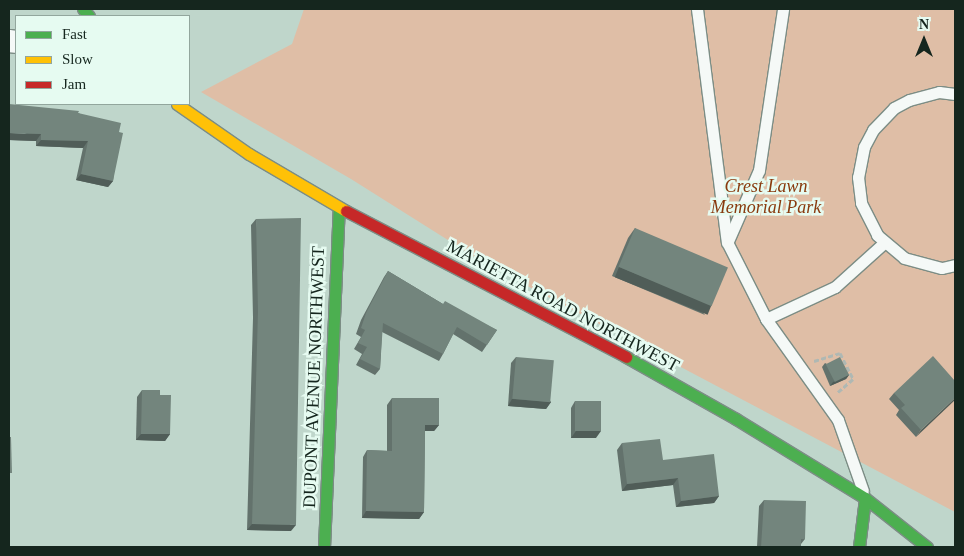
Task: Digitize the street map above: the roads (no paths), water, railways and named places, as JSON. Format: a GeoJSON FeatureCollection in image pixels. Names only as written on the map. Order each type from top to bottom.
{"type":"FeatureCollection","features":[{"type":"Feature","properties":{"kind":"main road","name":"MARIETTA ROAD NORTHWEST"},"geometry":{"type":"LineString","coordinates":[[179,105],[249,154],[339,208],[578,330],[736,419],[865,498],[927,547]]}},
{"type":"Feature","properties":{"kind":"main road","name":"DUPONT AVENUE NORTHWEST"},"geometry":{"type":"LineString","coordinates":[[324,547],[339,208]]}},
{"type":"Feature","properties":{"kind":"main road"},"geometry":{"type":"LineString","coordinates":[[859,547],[865,498]]}},
{"type":"Feature","properties":{"kind":"lane"},"geometry":{"type":"LineString","coordinates":[[697,9],[728,242],[766,319],[838,420],[865,498]]}},
{"type":"Feature","properties":{"kind":"lane"},"geometry":{"type":"LineString","coordinates":[[728,242],[759,170],[783,9]]}},
{"type":"Feature","properties":{"kind":"lane"},"geometry":{"type":"LineString","coordinates":[[955,94],[939,92],[909,100],[894,108],[873,130],[864,147],[858,177],[860,203],[877,235],[904,258],[942,268],[955,265]]}},
{"type":"Feature","properties":{"kind":"lane"},"geometry":{"type":"LineString","coordinates":[[766,319],[835,287],[885,242]]}},
{"type":"Feature","properties":{"kind":"park label","name":"Crest Lawn Memorial Park"},"geometry":{"type":"Point","coordinates":[766,197]}}]}
